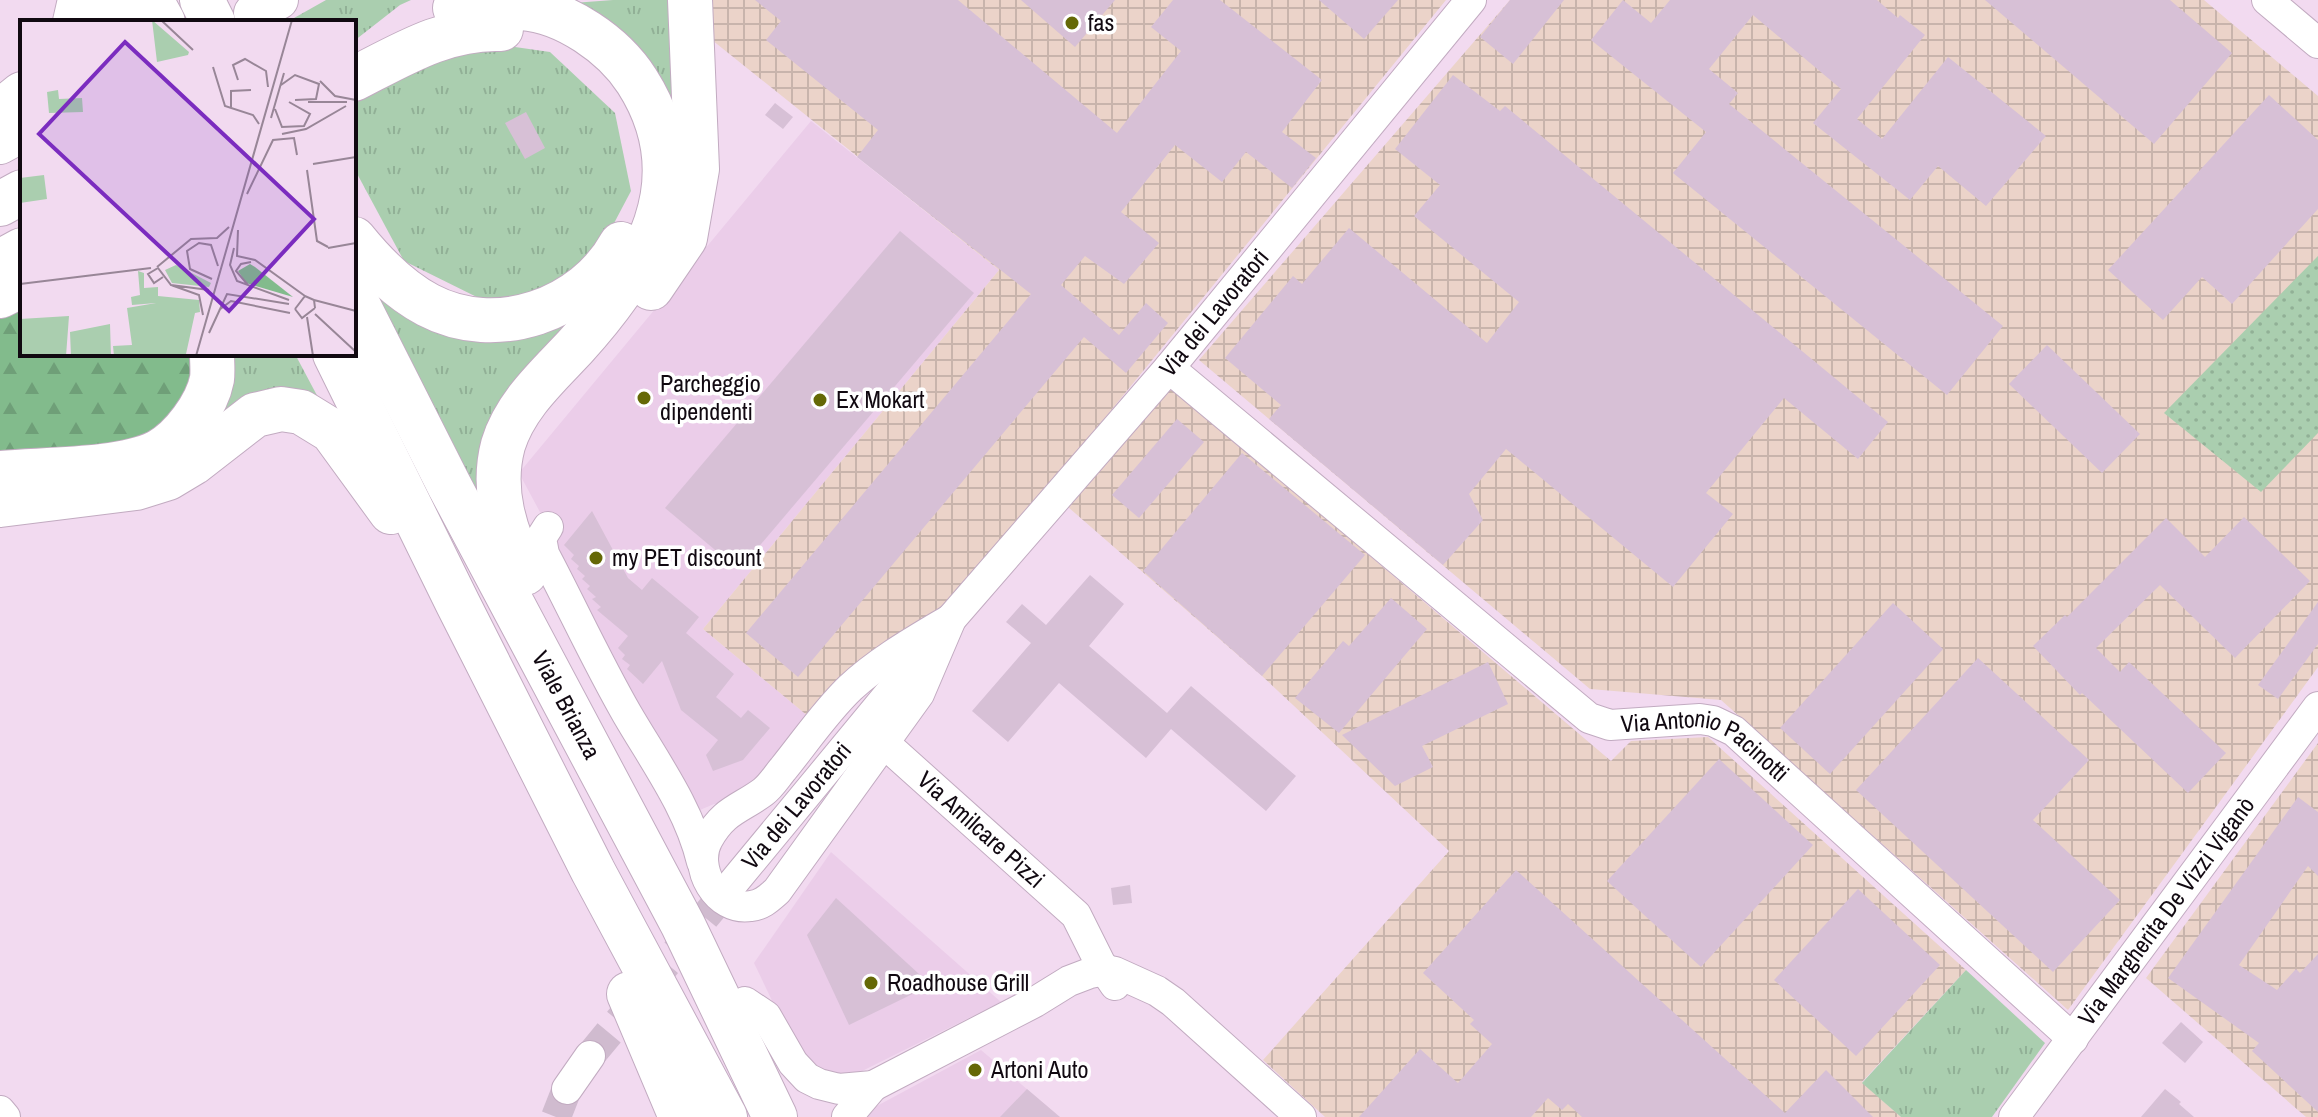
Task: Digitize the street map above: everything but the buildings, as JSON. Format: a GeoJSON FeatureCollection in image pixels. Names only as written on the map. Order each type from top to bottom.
{"type":"FeatureCollection","features":[{"type":"Feature","properties":{"kind":"highway"},"geometry":{"type":"LineString","coordinates":[[75,20],[80,0]]}},
{"type":"Feature","properties":{"kind":"highway"},"geometry":{"type":"LineString","coordinates":[[116,0],[121,20]]}},
{"type":"Feature","properties":{"kind":"highway"},"geometry":{"type":"LineString","coordinates":[[151,0],[162,20]]}},
{"type":"Feature","properties":{"kind":"highway"},"geometry":{"type":"LineString","coordinates":[[202,0],[248,12]]}},
{"type":"Feature","properties":{"kind":"highway"},"geometry":{"type":"LineString","coordinates":[[596,324],[649,291],[685,238],[697,169],[690,0]]}},
{"type":"Feature","properties":{"kind":"highway"},"geometry":{"type":"LineString","coordinates":[[356,51],[415,22],[462,4],[524,8],[580,28],[616,57],[634,76],[657,119],[664,177],[660,212],[653,235],[634,270],[596,324],[524,403],[504,443],[498,476],[504,523],[513,549],[544,611],[539,651]]}},
{"type":"Feature","properties":{"kind":"highway"},"geometry":{"type":"LineString","coordinates":[[356,78],[421,44],[461,31],[510,29],[547,39],[590,65],[619,97],[636,134],[641,176],[633,221],[612,260],[583,289],[549,309],[516,319],[473,318],[450,314],[429,305],[387,275],[356,241]]}},
{"type":"Feature","properties":{"kind":"highway"},"geometry":{"type":"LineString","coordinates":[[0,112],[20,96]]}},
{"type":"Feature","properties":{"kind":"highway"},"geometry":{"type":"LineString","coordinates":[[0,204],[20,193]]}},
{"type":"Feature","properties":{"kind":"highway"},"geometry":{"type":"LineString","coordinates":[[0,234],[20,224]]}},
{"type":"Feature","properties":{"kind":"highway"},"geometry":{"type":"LineString","coordinates":[[0,262],[20,251]]}},
{"type":"Feature","properties":{"kind":"highway"},"geometry":{"type":"LineString","coordinates":[[0,296],[20,286]]}},
{"type":"Feature","properties":{"kind":"highway","name":"Viale Brianza"},"geometry":{"type":"LineString","coordinates":[[356,301],[449,485],[683,925],[775,1117]]}},
{"type":"Feature","properties":{"kind":"highway"},"geometry":{"type":"LineString","coordinates":[[0,473],[94,466],[135,460],[160,451],[183,432],[202,404],[212,379],[212,356]]}},
{"type":"Feature","properties":{"kind":"highway"},"geometry":{"type":"LineString","coordinates":[[311,356],[410,549],[458,604]]}},
{"type":"Feature","properties":{"kind":"highway"},"geometry":{"type":"LineString","coordinates":[[336,356],[593,871],[630,997],[708,1110]]}},
{"type":"Feature","properties":{"kind":"highway"},"geometry":{"type":"LineString","coordinates":[[0,505],[136,488],[168,478],[193,463],[255,415],[281,409],[301,412],[332,431],[392,513]]}},
{"type":"Feature","properties":{"kind":"highway"},"geometry":{"type":"LineString","coordinates":[[683,925],[745,1002],[804,1117]]}},
{"type":"Feature","properties":{"kind":"main road"},"geometry":{"type":"LineString","coordinates":[[0,145],[20,134]]}},
{"type":"Feature","properties":{"kind":"street","name":"Via dei Lavoratori"},"geometry":{"type":"LineString","coordinates":[[733,883],[951,619],[1169,368],[1471,0]]}},
{"type":"Feature","properties":{"kind":"street"},"geometry":{"type":"LineString","coordinates":[[2267,0],[2318,43]]}},
{"type":"Feature","properties":{"kind":"street","name":"Via Antonio Pacinotti"},"geometry":{"type":"LineString","coordinates":[[1169,368],[1589,718],[1610,725],[1700,719],[1713,721],[1734,731],[2073,1039]]}},
{"type":"Feature","properties":{"kind":"street","name":"Via dei Lavoratori"},"geometry":{"type":"LineString","coordinates":[[548,527],[541,538],[544,554],[625,711],[675,794],[695,834],[708,883],[729,903],[748,907],[762,904],[786,880],[919,694],[951,619]]}},
{"type":"Feature","properties":{"kind":"street","name":"Via dei Lavoratori"},"geometry":{"type":"LineString","coordinates":[[702,862],[706,842],[716,825],[732,809],[764,791],[849,689],[890,655],[951,619]]}},
{"type":"Feature","properties":{"kind":"street","name":"Via Margherita De Vizzi Viganò"},"geometry":{"type":"LineString","coordinates":[[2014,1117],[2318,707]]}},
{"type":"Feature","properties":{"kind":"street","name":"Via Amilcare Pizzi"},"geometry":{"type":"LineString","coordinates":[[884,743],[1076,915],[1109,977]]}},
{"type":"Feature","properties":{"kind":"street","name":"Via dei Lavoratori"},"geometry":{"type":"LineString","coordinates":[[675,794],[698,816],[713,809],[732,809]]}},
{"type":"Feature","properties":{"kind":"street"},"geometry":{"type":"LineString","coordinates":[[1061,988],[1074,959],[1076,915]]}},
{"type":"Feature","properties":{"kind":"street"},"geometry":{"type":"LineString","coordinates":[[847,1117],[873,1086],[1069,981],[1128,977],[1173,1002],[1301,1117]]}},
{"type":"Feature","properties":{"kind":"street"},"geometry":{"type":"LineString","coordinates":[[745,1002],[766,1016],[793,1063],[807,1078],[839,1089],[873,1086]]}},
{"type":"Feature","properties":{"kind":"street"},"geometry":{"type":"LineString","coordinates":[[567,1089],[590,1056]]}},
{"type":"Feature","properties":{"kind":"street"},"geometry":{"type":"LineString","coordinates":[[0,1111],[5,1117]]}},
{"type":"Feature","properties":{"kind":"shaded area"},"geometry":{"type":"Polygon","coordinates":[[[701,0],[1446,0],[926,637],[815,722],[703,629],[999,270],[702,32],[701,0]]]}},
{"type":"Feature","properties":{"kind":"shaded area"},"geometry":{"type":"Polygon","coordinates":[[[1510,0],[2204,0],[2318,96],[2318,667],[2068,1010],[1721,700],[1590,689],[1199,360],[1510,0]]]}},
{"type":"Feature","properties":{"kind":"shaded area"},"geometry":{"type":"Polygon","coordinates":[[[811,121],[999,270],[703,629],[815,722],[732,804],[714,804],[700,810],[692,806],[640,721],[519,473],[811,121]]]}},
{"type":"Feature","properties":{"kind":"shaded area"},"geometry":{"type":"Polygon","coordinates":[[[1169,385],[1611,761],[1631,741],[1708,737],[1966,970],[1862,1082],[1901,1117],[1325,1117],[1263,1060],[1449,851],[1262,676],[1068,507],[1169,385]]]}},
{"type":"Feature","properties":{"kind":"shaded area"},"geometry":{"type":"Polygon","coordinates":[[[2318,743],[2318,1117],[2306,1117],[2146,978],[2318,743]]]}},
{"type":"Feature","properties":{"kind":"shaded area","name":"Roadhouse Grill"},"geometry":{"type":"Polygon","coordinates":[[[831,852],[1001,1002],[848,1078],[820,1074],[800,1059],[754,963],[831,852]]]}},
{"type":"Feature","properties":{"kind":"shaded area","name":"Artoni Auto"},"geometry":{"type":"Polygon","coordinates":[[[981,1050],[1056,1114],[1052,1117],[863,1117],[875,1107],[981,1050]]]}},
{"type":"Feature","properties":{"kind":"green space"},"geometry":{"type":"Polygon","coordinates":[[[326,0],[411,0],[356,39],[356,20],[291,20],[326,0]]]}},
{"type":"Feature","properties":{"kind":"green space"},"geometry":{"type":"Polygon","coordinates":[[[678,0],[679,190],[573,3],[678,0]]]}},
{"type":"Feature","properties":{"kind":"green space"},"geometry":{"type":"Polygon","coordinates":[[[474,41],[550,52],[615,113],[631,191],[593,263],[501,309],[404,261],[356,172],[356,99],[474,41]]]}},
{"type":"Feature","properties":{"kind":"green space"},"geometry":{"type":"Polygon","coordinates":[[[2318,256],[2318,433],[2261,492],[2164,413],[2318,256]]]}},
{"type":"Feature","properties":{"kind":"green space"},"geometry":{"type":"Polygon","coordinates":[[[373,289],[429,316],[587,297],[483,483],[472,490],[373,289]]]}},
{"type":"Feature","properties":{"kind":"green space"},"geometry":{"type":"Polygon","coordinates":[[[20,306],[20,356],[195,356],[191,379],[171,415],[163,424],[140,437],[79,446],[0,451],[0,317],[20,306]]]}},
{"type":"Feature","properties":{"kind":"green space"},"geometry":{"type":"Polygon","coordinates":[[[217,356],[296,356],[321,403],[153,466],[217,356]]]}},
{"type":"Feature","properties":{"kind":"green space"},"geometry":{"type":"Polygon","coordinates":[[[1966,970],[2045,1043],[1992,1117],[1901,1117],[1862,1083],[1966,970]]]}},
{"type":"Feature","properties":{"kind":"tunnel"},"geometry":{"type":"LineString","coordinates":[[590,1056],[733,883]]}},
{"type":"Feature","properties":{"kind":"tunnel"},"geometry":{"type":"LineString","coordinates":[[556,1117],[567,1089]]}},
{"type":"Feature","properties":{"kind":"place","name":"fas"},"geometry":{"type":"Point","coordinates":[1072,23]}},
{"type":"Feature","properties":{"kind":"place","name":"Parcheggio dipendenti"},"geometry":{"type":"Point","coordinates":[644,398]}},
{"type":"Feature","properties":{"kind":"place","name":"Ex Mokart"},"geometry":{"type":"Point","coordinates":[820,400]}},
{"type":"Feature","properties":{"kind":"place","name":"my PET discount"},"geometry":{"type":"Point","coordinates":[596,558]}},
{"type":"Feature","properties":{"kind":"place","name":"Roadhouse Grill"},"geometry":{"type":"Point","coordinates":[871,983]}},
{"type":"Feature","properties":{"kind":"place","name":"Artoni Auto"},"geometry":{"type":"Point","coordinates":[975,1070]}}]}
